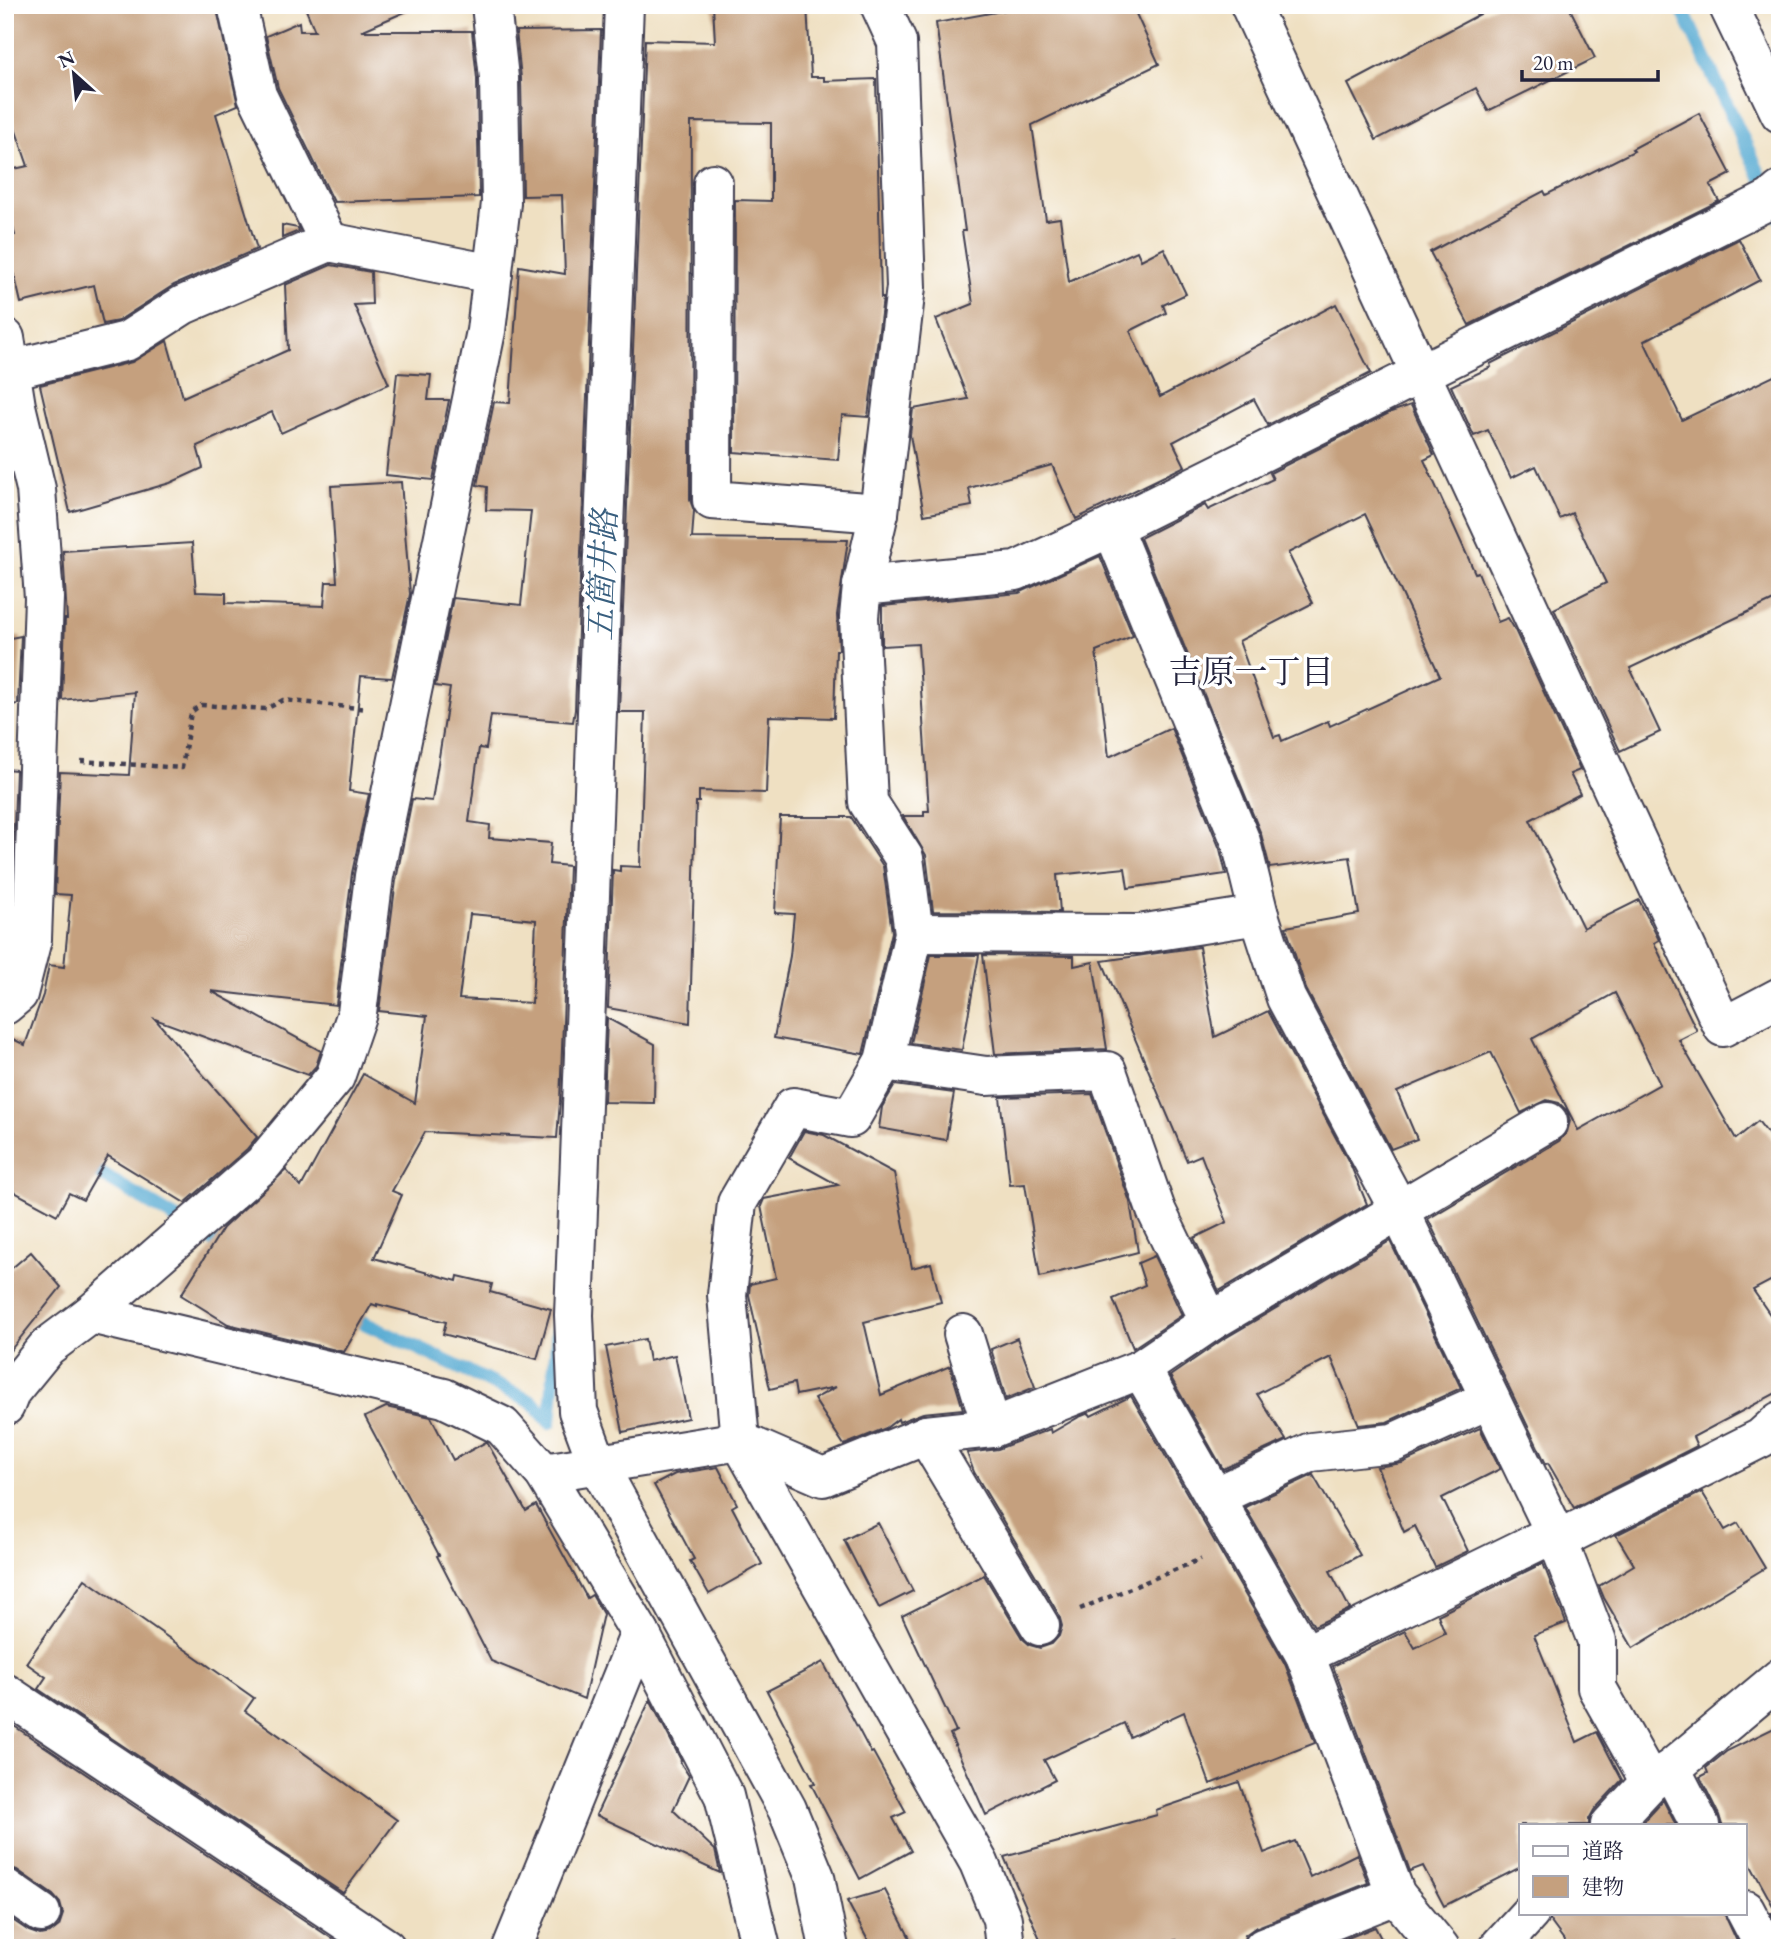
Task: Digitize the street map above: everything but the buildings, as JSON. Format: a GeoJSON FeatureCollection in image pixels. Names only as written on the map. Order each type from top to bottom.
{"type":"FeatureCollection","features":[{"type":"Feature","properties":{"kind":"street"},"geometry":{"type":"LineString","coordinates":[[237,5],[257,95],[329,242]]}},
{"type":"Feature","properties":{"kind":"street"},"geometry":{"type":"LineString","coordinates":[[5,1406],[11,1391],[47,1347],[91,1314],[263,1164],[335,1077],[357,1013],[374,876],[486,331],[501,203],[499,78],[491,5]]}},
{"type":"Feature","properties":{"kind":"street"},"geometry":{"type":"LineString","coordinates":[[624,5],[574,1315],[578,1411],[598,1465],[787,1809],[815,1877],[829,1948]]}},
{"type":"Feature","properties":{"kind":"street"},"geometry":{"type":"LineString","coordinates":[[880,5],[897,42],[906,287],[879,513],[862,586],[859,617],[867,802],[904,858],[914,933],[884,1061],[851,1118],[793,1107],[737,1203],[727,1295],[740,1441],[979,1863],[1002,1919],[1005,1948]]}},
{"type":"Feature","properties":{"kind":"street"},"geometry":{"type":"LineString","coordinates":[[1250,5],[1723,1027],[1780,997]]}},
{"type":"Feature","properties":{"kind":"street"},"geometry":{"type":"LineString","coordinates":[[1728,5],[1780,113]]}},
{"type":"Feature","properties":{"kind":"street"},"geometry":{"type":"LineString","coordinates":[[713,183],[712,500],[879,513]]}},
{"type":"Feature","properties":{"kind":"street"},"geometry":{"type":"LineString","coordinates":[[862,586],[1016,571],[1112,527],[1420,375],[1771,199],[1780,191]]}},
{"type":"Feature","properties":{"kind":"street"},"geometry":{"type":"LineString","coordinates":[[5,1005],[18,994],[32,939],[44,598],[36,489],[16,406],[8,354],[127,341],[183,306],[329,242],[493,274]]}},
{"type":"Feature","properties":{"kind":"street"},"geometry":{"type":"LineString","coordinates":[[1112,527],[1241,842],[1259,915],[1286,998],[1399,1210],[1556,1536],[1597,1641],[1597,1688],[1699,1824]]}},
{"type":"Feature","properties":{"kind":"street"},"geometry":{"type":"LineString","coordinates":[[914,933],[1139,934],[1259,915]]}},
{"type":"Feature","properties":{"kind":"street"},"geometry":{"type":"LineString","coordinates":[[884,1061],[986,1076],[1107,1071],[1156,1210],[1210,1322]]}},
{"type":"Feature","properties":{"kind":"street"},"geometry":{"type":"LineString","coordinates":[[544,1474],[740,1441],[823,1477],[926,1435],[992,1428],[1141,1369],[1210,1322],[1548,1122]]}},
{"type":"Feature","properties":{"kind":"street"},"geometry":{"type":"LineString","coordinates":[[91,1314],[444,1398],[502,1426],[544,1474],[640,1633],[724,1796],[761,1948]]}},
{"type":"Feature","properties":{"kind":"street"},"geometry":{"type":"LineString","coordinates":[[963,1334],[992,1428]]}},
{"type":"Feature","properties":{"kind":"street"},"geometry":{"type":"LineString","coordinates":[[1141,1369],[1305,1655],[1396,1895],[1440,1948]]}},
{"type":"Feature","properties":{"kind":"street"},"geometry":{"type":"LineString","coordinates":[[1215,1497],[1311,1452],[1393,1443],[1490,1399]]}},
{"type":"Feature","properties":{"kind":"street"},"geometry":{"type":"LineString","coordinates":[[1305,1655],[1761,1438],[1780,1421]]}},
{"type":"Feature","properties":{"kind":"street"},"geometry":{"type":"LineString","coordinates":[[926,1435],[1040,1626]]}},
{"type":"Feature","properties":{"kind":"street"},"geometry":{"type":"LineString","coordinates":[[512,1948],[640,1633]]}},
{"type":"Feature","properties":{"kind":"street"},"geometry":{"type":"LineString","coordinates":[[1611,1824],[1661,1775],[1780,1678]]}},
{"type":"Feature","properties":{"kind":"street"},"geometry":{"type":"LineString","coordinates":[[5,1693],[386,1948]]}},
{"type":"Feature","properties":{"kind":"street"},"geometry":{"type":"LineString","coordinates":[[5,1888],[41,1913]]}},
{"type":"Feature","properties":{"kind":"street"},"geometry":{"type":"LineString","coordinates":[[1263,1948],[1396,1895]]}},
{"type":"Feature","properties":{"kind":"street"},"geometry":{"type":"LineString","coordinates":[[1746,1912],[1765,1948]]}},
{"type":"Feature","properties":{"kind":"street"},"geometry":{"type":"LineString","coordinates":[[1498,1948],[1529,1914]]}},
{"type":"Feature","properties":{"kind":"path"},"geometry":{"type":"LineString","coordinates":[[39,759],[182,768],[191,712],[201,705],[266,709],[283,700],[408,713]]}},
{"type":"Feature","properties":{"kind":"path"},"geometry":{"type":"LineString","coordinates":[[1040,1626],[1240,1542]]}},
{"type":"Feature","properties":{"kind":"waterway"},"geometry":{"type":"LineString","coordinates":[[1680,5],[1780,218]]}},
{"type":"Feature","properties":{"kind":"waterway"},"geometry":{"type":"LineString","coordinates":[[84,1164],[229,1250]]}},
{"type":"Feature","properties":{"kind":"waterway"},"geometry":{"type":"LineString","coordinates":[[345,1314],[532,1402],[550,1422]]}},
{"type":"Feature","properties":{"kind":"waterway"},"geometry":{"type":"LineString","coordinates":[[550,1422],[558,1329]]}},
{"type":"Feature","properties":{"kind":"district","name":"吉原一丁目"},"geometry":{"type":"Point","coordinates":[1251,671]}},
{"type":"Feature","properties":{"kind":"water label","name":"五箇井路"},"geometry":{"type":"Point","coordinates":[602,575]}}]}
